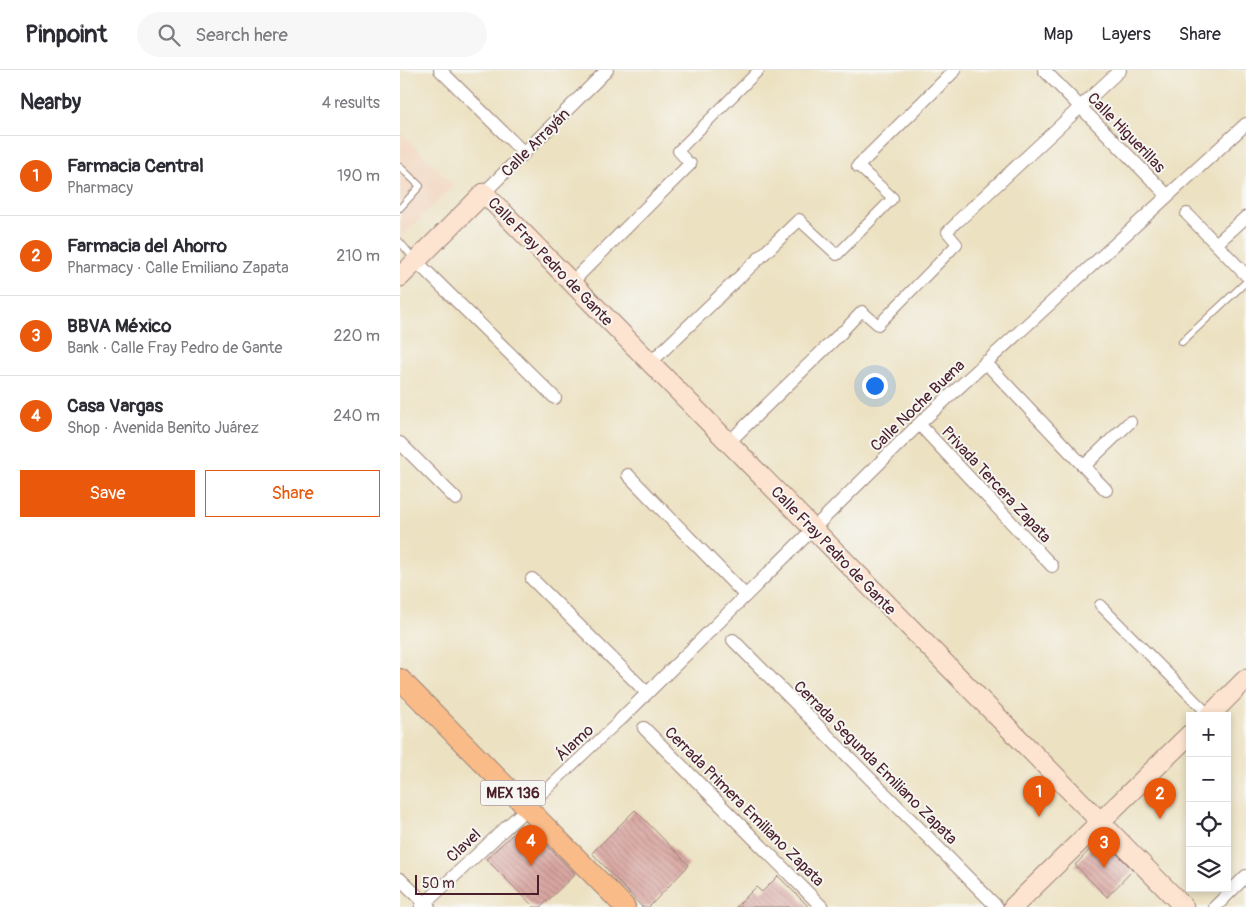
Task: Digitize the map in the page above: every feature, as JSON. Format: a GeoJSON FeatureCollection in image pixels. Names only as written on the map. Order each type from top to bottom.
{"type":"FeatureCollection","features":[{"type":"Feature","properties":{"kind":"main road","name":"Calle Arrayán"},"geometry":{"type":"LineString","coordinates":[[400,277],[484,194]]}},
{"type":"Feature","properties":{"kind":"main road","name":"Calle Fray Pedro de Gante"},"geometry":{"type":"LineString","coordinates":[[484,194],[1184,907]]}},
{"type":"Feature","properties":{"kind":"main road","name":"MEX 136"},"geometry":{"type":"LineString","coordinates":[[400,679],[625,907]]}},
{"type":"Feature","properties":{"kind":"main road"},"geometry":{"type":"LineString","coordinates":[[1213,712],[1246,679]]}},
{"type":"Feature","properties":{"kind":"main road"},"geometry":{"type":"LineString","coordinates":[[1013,907],[1186,738]]}},
{"type":"Feature","properties":{"kind":"street"},"geometry":{"type":"LineString","coordinates":[[440,70],[524,153]]}},
{"type":"Feature","properties":{"kind":"street","name":"Calle Arrayán"},"geometry":{"type":"LineString","coordinates":[[484,194],[606,70]]}},
{"type":"Feature","properties":{"kind":"street"},"geometry":{"type":"LineString","coordinates":[[572,282],[690,164],[678,151],[759,70]]}},
{"type":"Feature","properties":{"kind":"street"},"geometry":{"type":"LineString","coordinates":[[650,363],[799,220],[837,255],[893,198],[858,166],[955,70]]}},
{"type":"Feature","properties":{"kind":"street","name":"Calle Higuerillas"},"geometry":{"type":"LineString","coordinates":[[1044,70],[1167,195]]}},
{"type":"Feature","properties":{"kind":"street"},"geometry":{"type":"LineString","coordinates":[[728,443],[862,311],[878,325],[957,244],[947,232],[1120,70]]}},
{"type":"Feature","properties":{"kind":"street","name":"Calle Noche Buena"},"geometry":{"type":"LineString","coordinates":[[620,720],[919,424],[1246,124]]}},
{"type":"Feature","properties":{"kind":"street"},"geometry":{"type":"LineString","coordinates":[[1187,214],[1246,275]]}},
{"type":"Feature","properties":{"kind":"street"},"geometry":{"type":"LineString","coordinates":[[1216,244],[1246,217]]}},
{"type":"Feature","properties":{"kind":"street"},"geometry":{"type":"LineString","coordinates":[[416,261],[555,398]]}},
{"type":"Feature","properties":{"kind":"street"},"geometry":{"type":"LineString","coordinates":[[985,362],[1106,490]]}},
{"type":"Feature","properties":{"kind":"street"},"geometry":{"type":"LineString","coordinates":[[1084,466],[1130,422]]}},
{"type":"Feature","properties":{"kind":"street","name":"Privada Tercera Zapata"},"geometry":{"type":"LineString","coordinates":[[919,424],[1052,566]]}},
{"type":"Feature","properties":{"kind":"street"},"geometry":{"type":"LineString","coordinates":[[400,442],[456,499]]}},
{"type":"Feature","properties":{"kind":"street"},"geometry":{"type":"LineString","coordinates":[[628,474],[745,595]]}},
{"type":"Feature","properties":{"kind":"street"},"geometry":{"type":"LineString","coordinates":[[532,579],[647,694]]}},
{"type":"Feature","properties":{"kind":"street"},"geometry":{"type":"LineString","coordinates":[[1100,605],[1205,712]]}},
{"type":"Feature","properties":{"kind":"street","name":"Cerrada Segunda Emiliano Zapata"},"geometry":{"type":"LineString","coordinates":[[732,640],[997,907]]}},
{"type":"Feature","properties":{"kind":"street","name":"Álamo"},"geometry":{"type":"LineString","coordinates":[[527,808],[620,720]]}},
{"type":"Feature","properties":{"kind":"street","name":"Cerrada Primera Emiliano Zapata"},"geometry":{"type":"LineString","coordinates":[[644,728],[822,907]]}},
{"type":"Feature","properties":{"kind":"street","name":"Clavel"},"geometry":{"type":"LineString","coordinates":[[425,906],[527,808]]}},
{"type":"Feature","properties":{"kind":"street"},"geometry":{"type":"LineString","coordinates":[[1215,907],[1246,876]]}},
{"type":"Feature","properties":{"kind":"street"},"geometry":{"type":"LineString","coordinates":[[400,879],[425,906]]}},
{"type":"Feature","properties":{"kind":"lane"},"geometry":{"type":"LineString","coordinates":[[400,167],[420,186],[400,208]]}},
{"type":"Feature","properties":{"kind":"lane"},"geometry":{"type":"LineString","coordinates":[[400,242],[416,261]]}},
{"type":"Feature","properties":{"kind":"lane"},"geometry":{"type":"LineString","coordinates":[[1182,342],[1246,282]]}},
{"type":"Feature","properties":{"kind":"shaded area"},"geometry":{"type":"Polygon","coordinates":[[[400,132],[453,185],[400,239],[400,132]]]}},
{"type":"Feature","properties":{"kind":"building"},"geometry":{"type":"Polygon","coordinates":[[[635,810],[689,865],[649,907],[642,907],[592,853],[635,810]]]}},
{"type":"Feature","properties":{"kind":"building"},"geometry":{"type":"Polygon","coordinates":[[[525,823],[575,874],[541,907],[534,907],[486,859],[525,823]]]}},
{"type":"Feature","properties":{"kind":"building"},"geometry":{"type":"Polygon","coordinates":[[[1101,838],[1133,870],[1107,897],[1075,865],[1101,838]]]}},
{"type":"Feature","properties":{"kind":"building"},"geometry":{"type":"Polygon","coordinates":[[[778,876],[809,907],[736,907],[756,887],[762,892],[778,876]]]}},
{"type":"Feature","properties":{"kind":"place","name":"Farmacia Central"},"geometry":{"type":"Point","coordinates":[1039,817]}},
{"type":"Feature","properties":{"kind":"place","name":"Farmacia del Ahorro"},"geometry":{"type":"Point","coordinates":[1160,819]}},
{"type":"Feature","properties":{"kind":"place","name":"Casa Vargas"},"geometry":{"type":"Point","coordinates":[531,866]}},
{"type":"Feature","properties":{"kind":"place","name":"BBVA México"},"geometry":{"type":"Point","coordinates":[1104,868]}}]}
